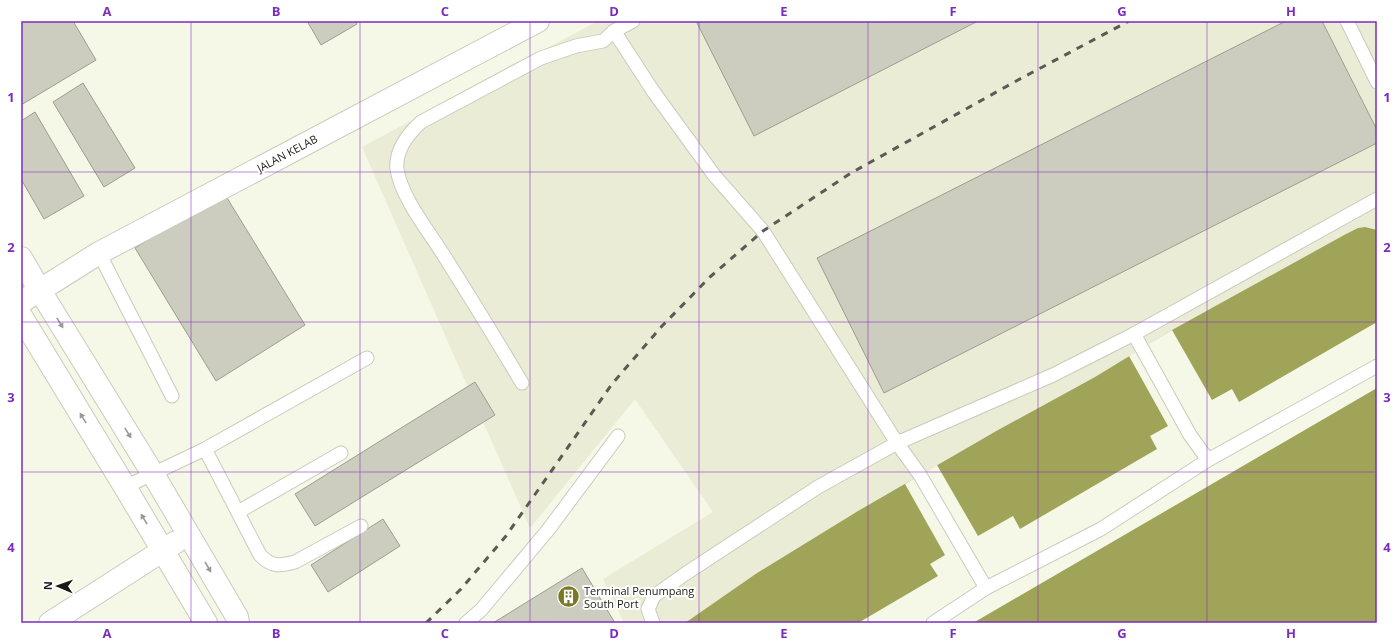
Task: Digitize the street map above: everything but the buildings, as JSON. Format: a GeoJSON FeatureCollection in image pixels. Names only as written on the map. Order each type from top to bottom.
{"type":"FeatureCollection","features":[{"type":"Feature","properties":{"kind":"street","name":"JALAN KELAB"},"geometry":{"type":"LineString","coordinates":[[21,302],[99,253],[538,21]]}},
{"type":"Feature","properties":{"kind":"street"},"geometry":{"type":"LineString","coordinates":[[21,258],[39,290],[153,474],[237,617],[238,623]]}},
{"type":"Feature","properties":{"kind":"street"},"geometry":{"type":"LineString","coordinates":[[21,316],[206,623]]}},
{"type":"Feature","properties":{"kind":"street"},"geometry":{"type":"LineString","coordinates":[[50,623],[188,534]]}},
{"type":"Feature","properties":{"kind":"lane"},"geometry":{"type":"LineString","coordinates":[[522,383],[446,258],[417,214],[400,182],[397,168],[398,153],[408,134],[421,122],[541,58],[576,46],[603,41],[614,31],[632,21]]}},
{"type":"Feature","properties":{"kind":"lane"},"geometry":{"type":"LineString","coordinates":[[1347,21],[1377,82]]}},
{"type":"Feature","properties":{"kind":"lane"},"geometry":{"type":"LineString","coordinates":[[614,31],[653,91],[714,174],[763,232],[897,443],[920,475],[986,588]]}},
{"type":"Feature","properties":{"kind":"lane"},"geometry":{"type":"LineString","coordinates":[[653,623],[648,608],[654,596],[818,487],[897,443],[1054,374],[1134,334],[1377,199]]}},
{"type":"Feature","properties":{"kind":"lane"},"geometry":{"type":"LineString","coordinates":[[99,253],[172,396]]}},
{"type":"Feature","properties":{"kind":"lane"},"geometry":{"type":"LineString","coordinates":[[1134,334],[1190,434],[1208,460]]}},
{"type":"Feature","properties":{"kind":"lane"},"geometry":{"type":"LineString","coordinates":[[125,487],[205,449],[367,358]]}},
{"type":"Feature","properties":{"kind":"lane"},"geometry":{"type":"LineString","coordinates":[[933,623],[986,588],[1101,529],[1208,460],[1377,366]]}},
{"type":"Feature","properties":{"kind":"lane"},"geometry":{"type":"LineString","coordinates":[[466,623],[481,610],[548,530],[618,436]]}},
{"type":"Feature","properties":{"kind":"lane"},"geometry":{"type":"LineString","coordinates":[[205,449],[260,555],[266,562],[273,565],[284,565],[295,562],[360,526]]}},
{"type":"Feature","properties":{"kind":"lane"},"geometry":{"type":"LineString","coordinates":[[238,512],[341,453]]}},
{"type":"Feature","properties":{"kind":"shaded area"},"geometry":{"type":"Polygon","coordinates":[[[598,21],[1377,21],[1377,230],[1365,227],[1358,228],[1172,330],[1095,377],[998,430],[858,511],[757,573],[685,623],[624,623],[603,579],[713,512],[635,399],[530,528],[362,147],[598,21]]]}},
{"type":"Feature","properties":{"kind":"shaded area"},"geometry":{"type":"Polygon","coordinates":[[[1365,227],[1377,230],[1377,623],[685,623],[757,573],[858,511],[998,430],[1095,377],[1172,330],[1346,234],[1358,228],[1365,227]]]}},
{"type":"Feature","properties":{"kind":"pier"},"geometry":{"type":"Polygon","coordinates":[[[1377,322],[1377,388],[973,623],[858,623],[938,576],[930,564],[945,555],[905,484],[937,465],[978,536],[1013,516],[1020,529],[1157,449],[1150,436],[1168,426],[1129,356],[1172,330],[1212,400],[1232,389],[1239,402],[1377,322]]]}},
{"type":"Feature","properties":{"kind":"railway"},"geometry":{"type":"LineString","coordinates":[[426,623],[461,589],[506,536],[612,384],[662,326],[710,277],[763,231],[851,173],[1018,80],[1129,21]]}},
{"type":"Feature","properties":{"kind":"place","name":"Terminal Penumpang South Port"},"geometry":{"type":"Point","coordinates":[568,596]}}]}
